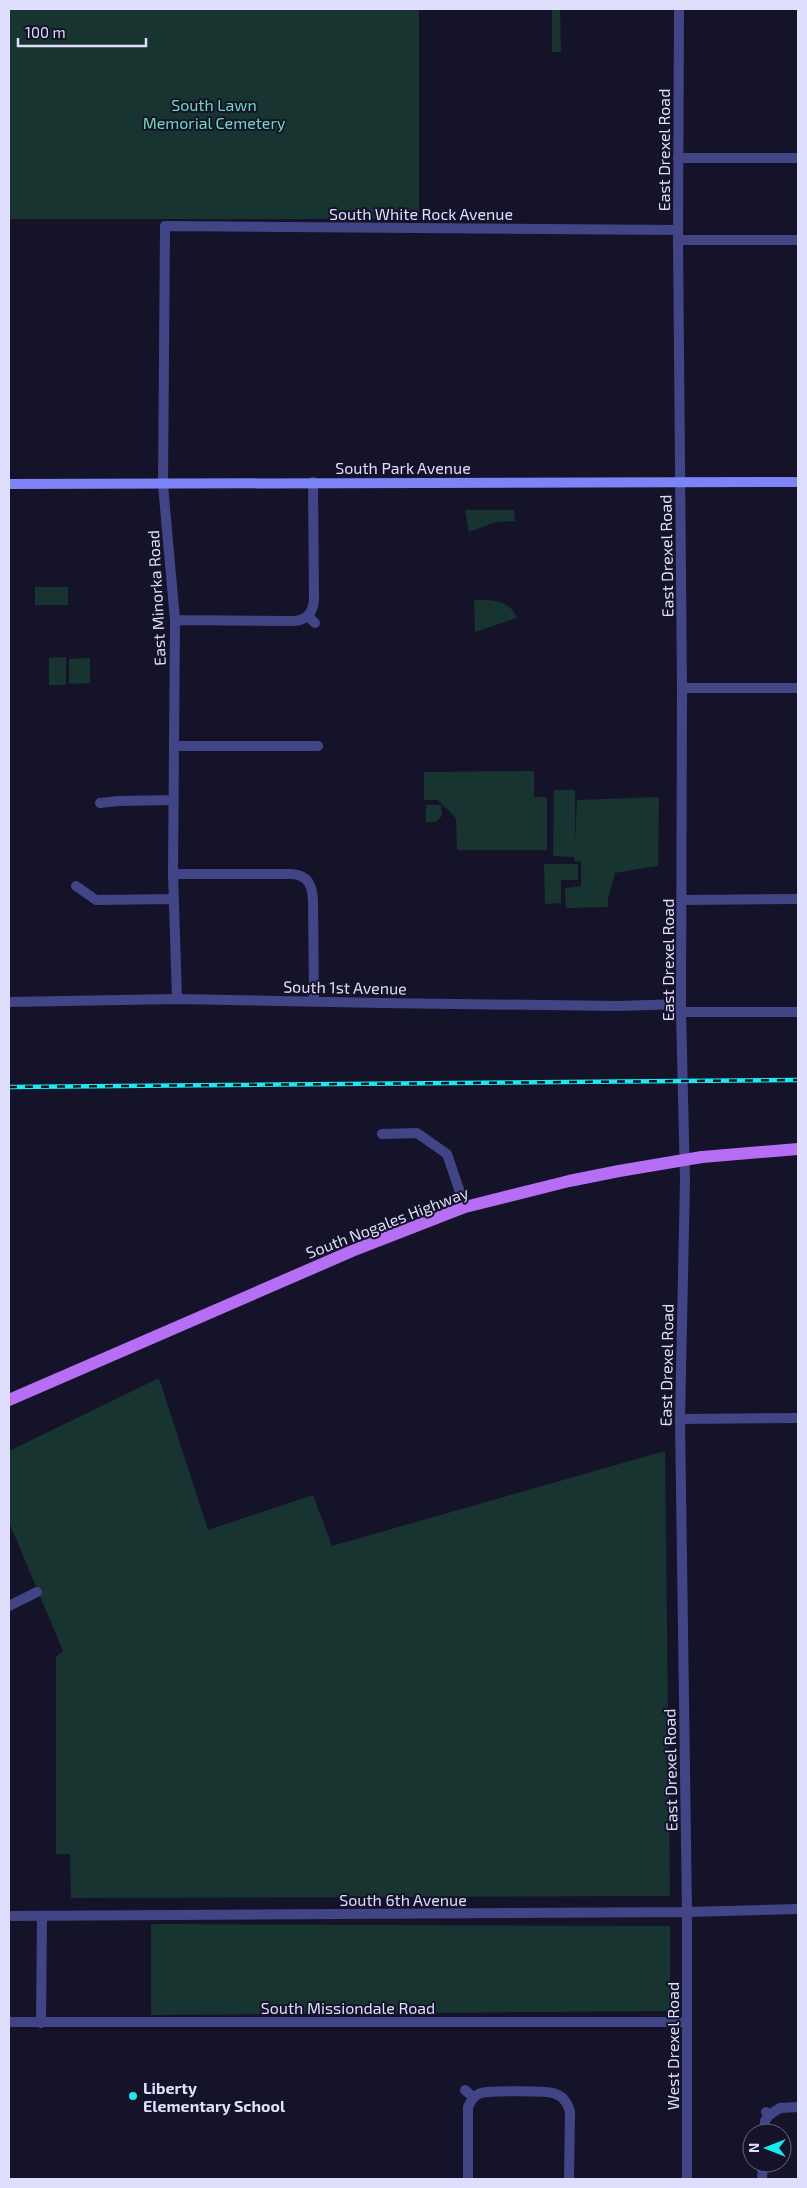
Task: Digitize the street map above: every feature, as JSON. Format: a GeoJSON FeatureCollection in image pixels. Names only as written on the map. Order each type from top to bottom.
{"type":"FeatureCollection","features":[{"type":"Feature","properties":{"kind":"main road","name":"South Park Avenue"},"geometry":{"type":"LineString","coordinates":[[9,484],[798,482]]}},
{"type":"Feature","properties":{"kind":"main road","name":"South Nogales Highway"},"geometry":{"type":"LineString","coordinates":[[9,1400],[352,1251],[465,1207],[577,1180],[685,1162],[702,1157],[798,1149]]}},
{"type":"Feature","properties":{"kind":"street","name":"East Drexel Road"},"geometry":{"type":"LineString","coordinates":[[679,9],[678,235],[682,688],[681,1008],[685,1162],[680,1419],[686,1912]]}},
{"type":"Feature","properties":{"kind":"street"},"geometry":{"type":"LineString","coordinates":[[678,158],[798,158]]}},
{"type":"Feature","properties":{"kind":"street","name":"South White Rock Avenue"},"geometry":{"type":"LineString","coordinates":[[165,226],[678,235],[798,240]]}},
{"type":"Feature","properties":{"kind":"street","name":"East Minorka Road"},"geometry":{"type":"LineString","coordinates":[[165,226],[163,485],[176,620],[173,874],[177,999]]}},
{"type":"Feature","properties":{"kind":"street"},"geometry":{"type":"LineString","coordinates":[[176,620],[294,621],[310,619],[314,598],[313,482]]}},
{"type":"Feature","properties":{"kind":"street"},"geometry":{"type":"LineString","coordinates":[[682,688],[798,688]]}},
{"type":"Feature","properties":{"kind":"street"},"geometry":{"type":"LineString","coordinates":[[174,746],[318,746]]}},
{"type":"Feature","properties":{"kind":"street"},"geometry":{"type":"LineString","coordinates":[[100,803],[174,800]]}},
{"type":"Feature","properties":{"kind":"street"},"geometry":{"type":"LineString","coordinates":[[173,874],[299,875],[310,878],[313,900],[314,1002]]}},
{"type":"Feature","properties":{"kind":"street"},"geometry":{"type":"LineString","coordinates":[[76,886],[96,900],[174,899]]}},
{"type":"Feature","properties":{"kind":"street"},"geometry":{"type":"LineString","coordinates":[[682,900],[798,899]]}},
{"type":"Feature","properties":{"kind":"street","name":"South 1st Avenue"},"geometry":{"type":"LineString","coordinates":[[9,1002],[177,999],[618,1006],[798,1012]]}},
{"type":"Feature","properties":{"kind":"street"},"geometry":{"type":"LineString","coordinates":[[382,1134],[417,1133],[447,1154],[465,1207]]}},
{"type":"Feature","properties":{"kind":"street"},"geometry":{"type":"LineString","coordinates":[[680,1419],[798,1418]]}},
{"type":"Feature","properties":{"kind":"street"},"geometry":{"type":"LineString","coordinates":[[9,1606],[38,1592]]}},
{"type":"Feature","properties":{"kind":"street","name":"South 6th Avenue"},"geometry":{"type":"LineString","coordinates":[[9,1916],[686,1912],[798,1908]]}},
{"type":"Feature","properties":{"kind":"street","name":"West Drexel Road"},"geometry":{"type":"LineString","coordinates":[[686,1912],[687,2179]]}},
{"type":"Feature","properties":{"kind":"street"},"geometry":{"type":"LineString","coordinates":[[41,2022],[42,1916]]}},
{"type":"Feature","properties":{"kind":"street","name":"South Missiondale Road"},"geometry":{"type":"LineString","coordinates":[[9,2022],[687,2022]]}},
{"type":"Feature","properties":{"kind":"street"},"geometry":{"type":"LineString","coordinates":[[465,2090],[474,2097]]}},
{"type":"Feature","properties":{"kind":"street"},"geometry":{"type":"LineString","coordinates":[[468,2179],[468,2107],[474,2097],[486,2093],[550,2092],[568,2096],[570,2112],[569,2179]]}},
{"type":"Feature","properties":{"kind":"street"},"geometry":{"type":"LineString","coordinates":[[765,2123],[767,2113],[780,2108],[798,2108]]}},
{"type":"Feature","properties":{"kind":"green space","name":"South Lawn Memorial Cemetery"},"geometry":{"type":"Polygon","coordinates":[[[9,9],[419,9],[419,219],[9,219],[9,9]]]}},
{"type":"Feature","properties":{"kind":"green space"},"geometry":{"type":"Polygon","coordinates":[[[552,9],[560,9],[561,52],[552,52],[552,9]]]}},
{"type":"Feature","properties":{"kind":"green space"},"geometry":{"type":"Polygon","coordinates":[[[465,510],[514,510],[515,521],[496,522],[469,532],[465,510]]]}},
{"type":"Feature","properties":{"kind":"green space"},"geometry":{"type":"Polygon","coordinates":[[[35,587],[68,587],[68,605],[35,605],[35,587]]]}},
{"type":"Feature","properties":{"kind":"green space"},"geometry":{"type":"Polygon","coordinates":[[[474,600],[505,604],[514,612],[517,618],[475,632],[474,600]]]}},
{"type":"Feature","properties":{"kind":"green space"},"geometry":{"type":"Polygon","coordinates":[[[66,657],[66,685],[49,685],[49,658],[66,657]]]}},
{"type":"Feature","properties":{"kind":"green space"},"geometry":{"type":"Polygon","coordinates":[[[90,658],[90,683],[69,684],[69,659],[90,658]]]}},
{"type":"Feature","properties":{"kind":"green space"},"geometry":{"type":"Polygon","coordinates":[[[534,771],[534,797],[547,797],[547,850],[457,850],[456,818],[438,800],[424,800],[424,772],[534,771]]]}},
{"type":"Feature","properties":{"kind":"green space"},"geometry":{"type":"Polygon","coordinates":[[[554,790],[575,790],[575,841],[577,800],[659,797],[658,866],[615,873],[608,899],[608,907],[566,908],[565,888],[581,886],[581,862],[574,861],[574,857],[553,856],[554,790]]]}},
{"type":"Feature","properties":{"kind":"green space"},"geometry":{"type":"Polygon","coordinates":[[[426,805],[441,805],[442,816],[435,822],[426,822],[426,805]]]}},
{"type":"Feature","properties":{"kind":"green space"},"geometry":{"type":"Polygon","coordinates":[[[544,864],[578,864],[578,880],[561,880],[561,903],[545,904],[544,864]]]}},
{"type":"Feature","properties":{"kind":"green space"},"geometry":{"type":"Polygon","coordinates":[[[159,1378],[208,1530],[313,1495],[332,1546],[665,1451],[670,1896],[71,1898],[70,1854],[56,1854],[56,1657],[63,1651],[9,1522],[9,1451],[159,1378]]]}},
{"type":"Feature","properties":{"kind":"green space"},"geometry":{"type":"Polygon","coordinates":[[[151,1924],[670,1926],[670,2011],[151,2015],[151,1924]]]}},
{"type":"Feature","properties":{"kind":"railway"},"geometry":{"type":"LineString","coordinates":[[9,1087],[798,1080]]}},
{"type":"Feature","properties":{"kind":"place","name":"Liberty Elementary School"},"geometry":{"type":"Point","coordinates":[133,2096]}}]}
